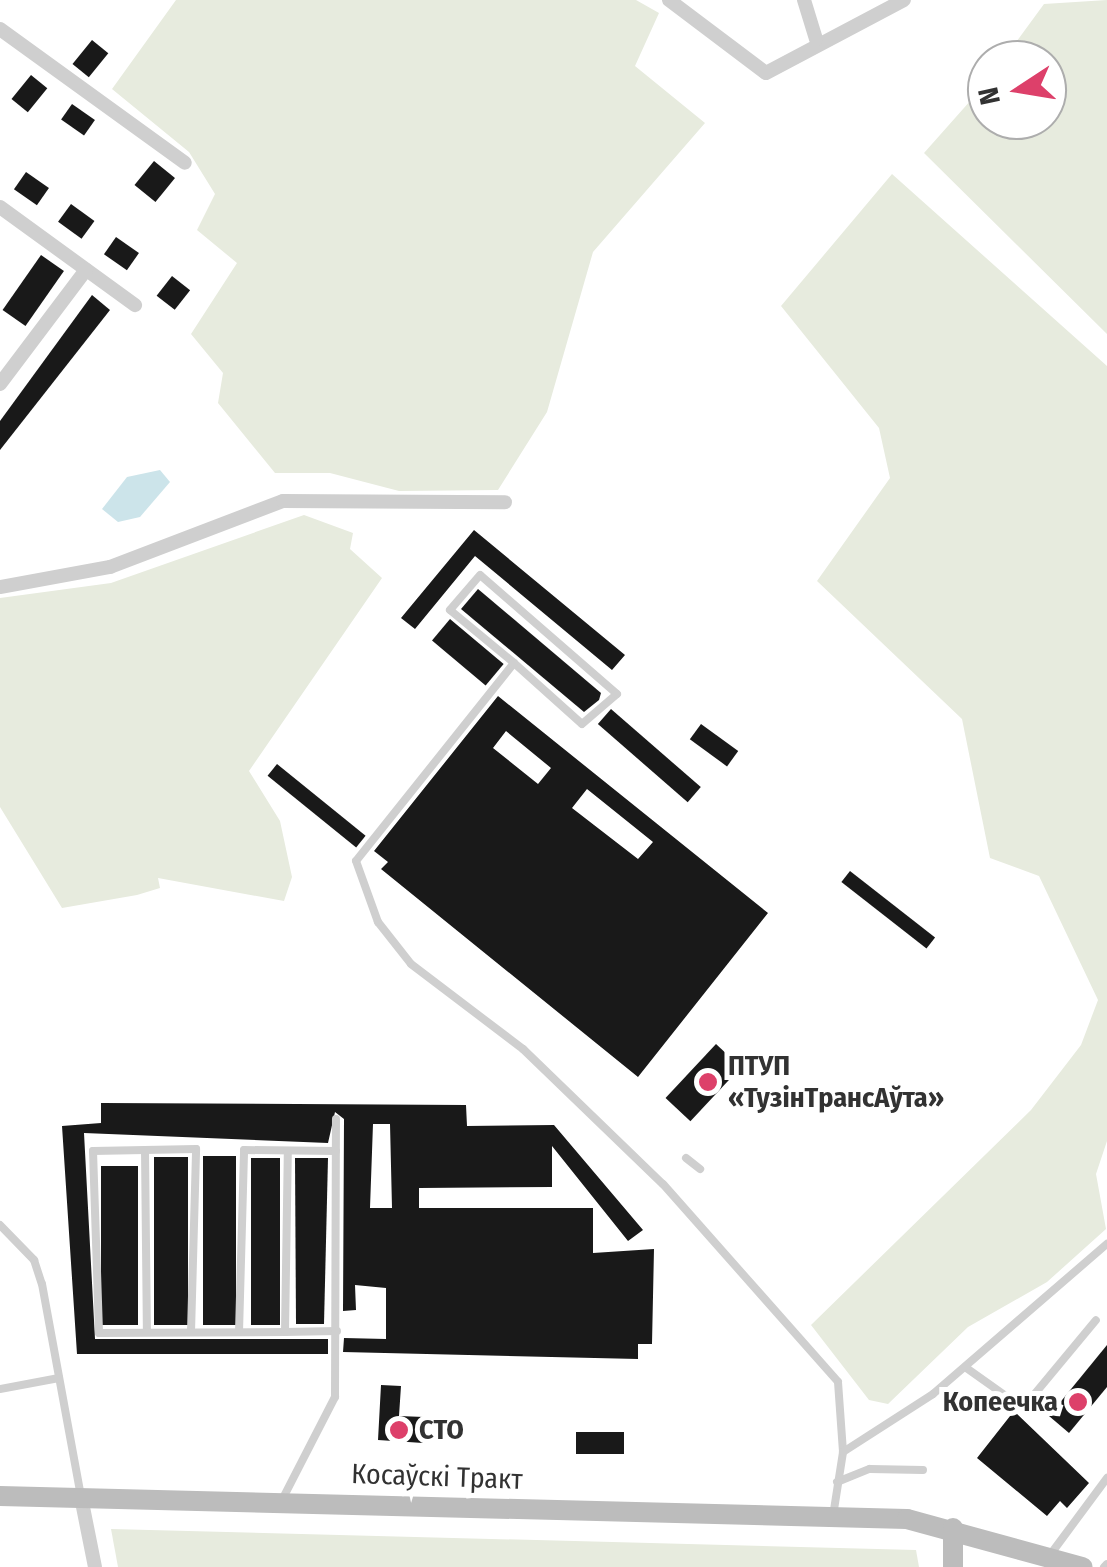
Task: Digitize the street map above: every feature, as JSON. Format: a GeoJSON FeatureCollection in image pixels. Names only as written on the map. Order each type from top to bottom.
{"type":"FeatureCollection","features":[{"type":"Feature","properties":{"kind":"main road","name":"Косаўскі Тракт"},"geometry":{"type":"LineString","coordinates":[[0,1496],[790,1514],[953,1528]]}},
{"type":"Feature","properties":{"kind":"main road"},"geometry":{"type":"LineString","coordinates":[[953,1567],[953,1528],[1083,1567]]}},
{"type":"Feature","properties":{"kind":"street"},"geometry":{"type":"LineString","coordinates":[[669,0],[766,73],[816,39],[902,0]]}},
{"type":"Feature","properties":{"kind":"street"},"geometry":{"type":"LineString","coordinates":[[804,0],[816,39]]}},
{"type":"Feature","properties":{"kind":"street"},"geometry":{"type":"LineString","coordinates":[[0,29],[185,162]]}},
{"type":"Feature","properties":{"kind":"street"},"geometry":{"type":"LineString","coordinates":[[0,207],[135,305]]}},
{"type":"Feature","properties":{"kind":"street"},"geometry":{"type":"LineString","coordinates":[[0,384],[86,270]]}},
{"type":"Feature","properties":{"kind":"street"},"geometry":{"type":"LineString","coordinates":[[0,586],[110,567],[300,498],[424,508],[505,502]]}},
{"type":"Feature","properties":{"kind":"street"},"geometry":{"type":"LineString","coordinates":[[81,1497],[95,1567]]}},
{"type":"Feature","properties":{"kind":"lane"},"geometry":{"type":"LineString","coordinates":[[480,575],[618,694],[582,724],[514,663],[450,610],[480,575]]}},
{"type":"Feature","properties":{"kind":"lane"},"geometry":{"type":"LineString","coordinates":[[514,663],[356,861],[378,922],[411,964],[523,1050],[663,1184],[838,1382],[843,1452],[833,1516]]}},
{"type":"Feature","properties":{"kind":"lane"},"geometry":{"type":"LineString","coordinates":[[282,1500],[329,1422],[336,1331],[336,1120]]}},
{"type":"Feature","properties":{"kind":"lane"},"geometry":{"type":"LineString","coordinates":[[191,1332],[196,1149],[93,1151],[99,1333],[336,1331]]}},
{"type":"Feature","properties":{"kind":"lane"},"geometry":{"type":"LineString","coordinates":[[145,1150],[146,1332]]}},
{"type":"Feature","properties":{"kind":"lane"},"geometry":{"type":"LineString","coordinates":[[239,1332],[244,1150],[336,1151]]}},
{"type":"Feature","properties":{"kind":"lane"},"geometry":{"type":"LineString","coordinates":[[285,1332],[288,1151]]}},
{"type":"Feature","properties":{"kind":"lane"},"geometry":{"type":"LineString","coordinates":[[686,1158],[700,1169]]}},
{"type":"Feature","properties":{"kind":"lane"},"geometry":{"type":"LineString","coordinates":[[0,1225],[34,1260],[81,1497]]}},
{"type":"Feature","properties":{"kind":"lane"},"geometry":{"type":"LineString","coordinates":[[843,1452],[965,1367],[1107,1244]]}},
{"type":"Feature","properties":{"kind":"lane"},"geometry":{"type":"LineString","coordinates":[[965,1367],[1023,1408],[1096,1320]]}},
{"type":"Feature","properties":{"kind":"lane"},"geometry":{"type":"LineString","coordinates":[[0,1389],[59,1378]]}},
{"type":"Feature","properties":{"kind":"lane"},"geometry":{"type":"LineString","coordinates":[[837,1482],[870,1469],[922,1470]]}},
{"type":"Feature","properties":{"kind":"lane"},"geometry":{"type":"LineString","coordinates":[[1050,1555],[1107,1478]]}},
{"type":"Feature","properties":{"kind":"shaded area"},"geometry":{"type":"Polygon","coordinates":[[[176,0],[636,0],[659,13],[635,66],[705,123],[593,252],[547,412],[498,490],[399,491],[330,473],[275,473],[218,403],[223,373],[191,334],[237,263],[197,230],[215,194],[189,152],[112,89],[176,0]]]}},
{"type":"Feature","properties":{"kind":"shaded area"},"geometry":{"type":"Polygon","coordinates":[[[1107,0],[1107,334],[924,153],[967,105],[967,140],[1067,140],[1067,40],[1018,40],[1044,4],[1107,0]]]}},
{"type":"Feature","properties":{"kind":"shaded area"},"geometry":{"type":"Polygon","coordinates":[[[892,174],[1107,366],[1107,1141],[1096,1174],[1106,1229],[1047,1282],[968,1327],[888,1404],[869,1400],[811,1325],[1031,1110],[1081,1045],[1098,1000],[1039,876],[990,858],[962,719],[817,581],[890,478],[879,428],[781,306],[892,174]]]}},
{"type":"Feature","properties":{"kind":"shaded area"},"geometry":{"type":"Polygon","coordinates":[[[304,515],[353,533],[350,549],[382,578],[249,771],[280,821],[292,877],[284,901],[158,878],[160,888],[62,908],[0,807],[0,598],[111,583],[304,515]]]}},
{"type":"Feature","properties":{"kind":"shaded area"},"geometry":{"type":"Polygon","coordinates":[[[111,1529],[916,1550],[919,1567],[118,1567],[111,1529]]]}},
{"type":"Feature","properties":{"kind":"water"},"geometry":{"type":"Polygon","coordinates":[[[160,470],[170,482],[140,517],[118,522],[102,509],[127,477],[160,470]]]}},
{"type":"Feature","properties":{"kind":"building"},"geometry":{"type":"Polygon","coordinates":[[[92,40],[108,53],[89,77],[72,64],[92,40]]]}},
{"type":"Feature","properties":{"kind":"building"},"geometry":{"type":"Polygon","coordinates":[[[31,75],[47,88],[28,112],[11,99],[31,75]]]}},
{"type":"Feature","properties":{"kind":"building"},"geometry":{"type":"Polygon","coordinates":[[[72,104],[95,120],[84,136],[61,120],[72,104]]]}},
{"type":"Feature","properties":{"kind":"building"},"geometry":{"type":"Polygon","coordinates":[[[154,161],[175,178],[155,202],[134,185],[154,161]]]}},
{"type":"Feature","properties":{"kind":"building"},"geometry":{"type":"Polygon","coordinates":[[[26,172],[49,188],[37,205],[14,189],[26,172]]]}},
{"type":"Feature","properties":{"kind":"building"},"geometry":{"type":"Polygon","coordinates":[[[71,204],[94,221],[82,239],[58,222],[71,204]]]}},
{"type":"Feature","properties":{"kind":"building"},"geometry":{"type":"Polygon","coordinates":[[[116,237],[139,253],[127,270],[104,254],[116,237]]]}},
{"type":"Feature","properties":{"kind":"building"},"geometry":{"type":"Polygon","coordinates":[[[41,255],[64,271],[26,326],[3,310],[41,255]]]}},
{"type":"Feature","properties":{"kind":"building"},"geometry":{"type":"Polygon","coordinates":[[[172,276],[190,290],[175,310],[157,296],[172,276]]]}},
{"type":"Feature","properties":{"kind":"building"},"geometry":{"type":"Polygon","coordinates":[[[92,295],[110,310],[0,450],[0,421],[92,295]]]}},
{"type":"Feature","properties":{"kind":"building"},"geometry":{"type":"Polygon","coordinates":[[[474,530],[625,655],[612,670],[475,556],[415,629],[401,618],[474,530]]]}},
{"type":"Feature","properties":{"kind":"building"},"geometry":{"type":"Polygon","coordinates":[[[478,589],[601,693],[599,700],[584,712],[461,609],[478,589]]]}},
{"type":"Feature","properties":{"kind":"building"},"geometry":{"type":"Polygon","coordinates":[[[450,619],[504,664],[486,685],[432,640],[450,619]]]}},
{"type":"Feature","properties":{"kind":"building"},"geometry":{"type":"Polygon","coordinates":[[[498,696],[768,913],[638,1077],[381,869],[388,862],[374,851],[498,696]],[[506,731],[493,748],[538,784],[551,768],[506,731]],[[587,789],[572,808],[638,859],[653,842],[587,789]]]}},
{"type":"Feature","properties":{"kind":"building"},"geometry":{"type":"Polygon","coordinates":[[[611,709],[701,787],[688,802],[598,724],[611,709]]]}},
{"type":"Feature","properties":{"kind":"building"},"geometry":{"type":"Polygon","coordinates":[[[701,724],[738,751],[727,766],[690,739],[701,724]]]}},
{"type":"Feature","properties":{"kind":"building"},"geometry":{"type":"Polygon","coordinates":[[[277,764],[366,836],[356,847],[268,776],[277,764]]]}},
{"type":"Feature","properties":{"kind":"building"},"geometry":{"type":"Polygon","coordinates":[[[850,871],[935,937],[926,949],[841,882],[850,871]]]}},
{"type":"Feature","properties":{"kind":"building"},"geometry":{"type":"Polygon","coordinates":[[[716,1044],[741,1067],[690,1121],[666,1098],[716,1044]]]}},
{"type":"Feature","properties":{"kind":"building"},"geometry":{"type":"Polygon","coordinates":[[[101,1103],[466,1105],[467,1126],[554,1125],[643,1230],[628,1241],[552,1146],[552,1187],[419,1188],[419,1208],[593,1208],[593,1253],[654,1249],[652,1344],[638,1344],[638,1359],[343,1352],[344,1338],[386,1339],[386,1288],[355,1285],[356,1310],[343,1311],[344,1119],[335,1112],[328,1143],[84,1133],[95,1339],[328,1339],[328,1354],[77,1354],[62,1126],[101,1123],[101,1103]],[[373,1124],[370,1208],[392,1208],[390,1124],[373,1124]]]}},
{"type":"Feature","properties":{"kind":"building"},"geometry":{"type":"Polygon","coordinates":[[[203,1156],[236,1156],[236,1325],[203,1325],[203,1156]]]}},
{"type":"Feature","properties":{"kind":"building"},"geometry":{"type":"Polygon","coordinates":[[[154,1157],[188,1157],[188,1325],[154,1325],[154,1157]]]}},
{"type":"Feature","properties":{"kind":"building"},"geometry":{"type":"Polygon","coordinates":[[[251,1158],[280,1158],[280,1325],[251,1325],[251,1158]]]}},
{"type":"Feature","properties":{"kind":"building"},"geometry":{"type":"Polygon","coordinates":[[[295,1158],[328,1158],[324,1324],[296,1324],[295,1158]]]}},
{"type":"Feature","properties":{"kind":"building"},"geometry":{"type":"Polygon","coordinates":[[[101,1166],[138,1166],[138,1325],[101,1325],[101,1166]]]}},
{"type":"Feature","properties":{"kind":"building","name":"Копеечка"},"geometry":{"type":"Polygon","coordinates":[[[1107,1345],[1107,1387],[1069,1433],[1049,1416],[1107,1345]]]}},
{"type":"Feature","properties":{"kind":"building"},"geometry":{"type":"Polygon","coordinates":[[[381,1385],[401,1386],[399,1416],[424,1417],[423,1443],[378,1440],[381,1385]]]}},
{"type":"Feature","properties":{"kind":"building"},"geometry":{"type":"Polygon","coordinates":[[[1014,1411],[1089,1483],[1067,1508],[1060,1501],[1047,1516],[977,1458],[1014,1411]]]}},
{"type":"Feature","properties":{"kind":"building"},"geometry":{"type":"Polygon","coordinates":[[[576,1432],[624,1432],[624,1454],[576,1454],[576,1432]]]}},
{"type":"Feature","properties":{"kind":"place","name":"ПТУП «ТузінТрансАўта»"},"geometry":{"type":"Point","coordinates":[708,1082]}},
{"type":"Feature","properties":{"kind":"place","name":"Копеечка"},"geometry":{"type":"Point","coordinates":[1078,1402]}},
{"type":"Feature","properties":{"kind":"place","name":"СТО"},"geometry":{"type":"Point","coordinates":[399,1430]}}]}
